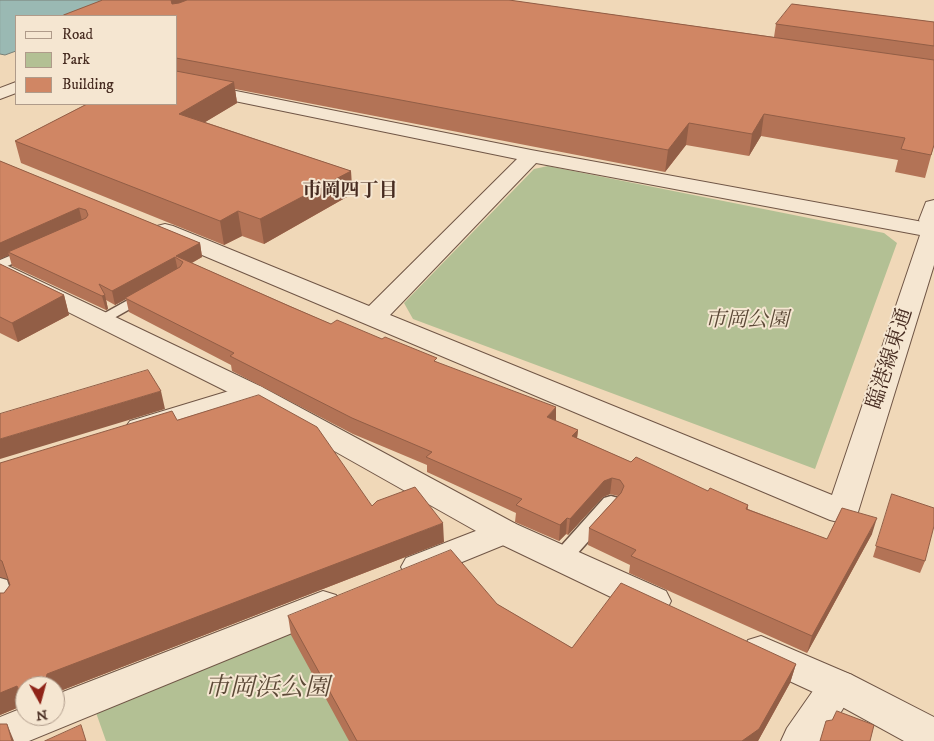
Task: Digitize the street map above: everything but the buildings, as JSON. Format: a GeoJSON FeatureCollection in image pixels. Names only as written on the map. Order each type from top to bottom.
{"type":"FeatureCollection","features":[{"type":"Feature","properties":{"kind":"street"},"geometry":{"type":"LineString","coordinates":[[178,84],[531,156],[934,219]]}},
{"type":"Feature","properties":{"kind":"street"},"geometry":{"type":"LineString","coordinates":[[0,94],[15,87]]}},
{"type":"Feature","properties":{"kind":"street"},"geometry":{"type":"LineString","coordinates":[[144,222],[373,317],[531,156]]}},
{"type":"Feature","properties":{"kind":"street","name":"臨港線東通"},"geometry":{"type":"LineString","coordinates":[[373,317],[842,512],[934,219]]}},
{"type":"Feature","properties":{"kind":"street"},"geometry":{"type":"LineString","coordinates":[[0,267],[252,393],[504,532],[677,612]]}},
{"type":"Feature","properties":{"kind":"street"},"geometry":{"type":"LineString","coordinates":[[112,437],[252,393]]}},
{"type":"Feature","properties":{"kind":"street"},"geometry":{"type":"LineString","coordinates":[[65,708],[504,532]]}},
{"type":"Feature","properties":{"kind":"street"},"geometry":{"type":"LineString","coordinates":[[731,637],[838,686],[934,737]]}},
{"type":"Feature","properties":{"kind":"street"},"geometry":{"type":"LineString","coordinates":[[801,741],[838,686]]}},
{"type":"Feature","properties":{"kind":"street"},"geometry":{"type":"LineString","coordinates":[[0,734],[20,726]]}},
{"type":"Feature","properties":{"kind":"lane"},"geometry":{"type":"LineString","coordinates":[[0,267],[41,246]]}},
{"type":"Feature","properties":{"kind":"lane"},"geometry":{"type":"LineString","coordinates":[[102,319],[160,287]]}},
{"type":"Feature","properties":{"kind":"lane"},"geometry":{"type":"LineString","coordinates":[[561,559],[611,503]]}},
{"type":"Feature","properties":{"kind":"green space","name":"市岡公園"},"geometry":{"type":"Polygon","coordinates":[[[548,166],[884,233],[897,243],[815,469],[413,319],[404,303],[534,169],[548,166]]]}},
{"type":"Feature","properties":{"kind":"green space","name":"市岡浜公園"},"geometry":{"type":"Polygon","coordinates":[[[291,626],[350,741],[106,741],[94,707],[291,626]]]}},
{"type":"Feature","properties":{"kind":"water"},"geometry":{"type":"Polygon","coordinates":[[[0,0],[141,0],[104,15],[15,15],[15,51],[5,55],[0,54],[0,0]]]}},
{"type":"Feature","properties":{"kind":"district","name":"市岡四丁目"},"geometry":{"type":"Point","coordinates":[350,192]}}]}
